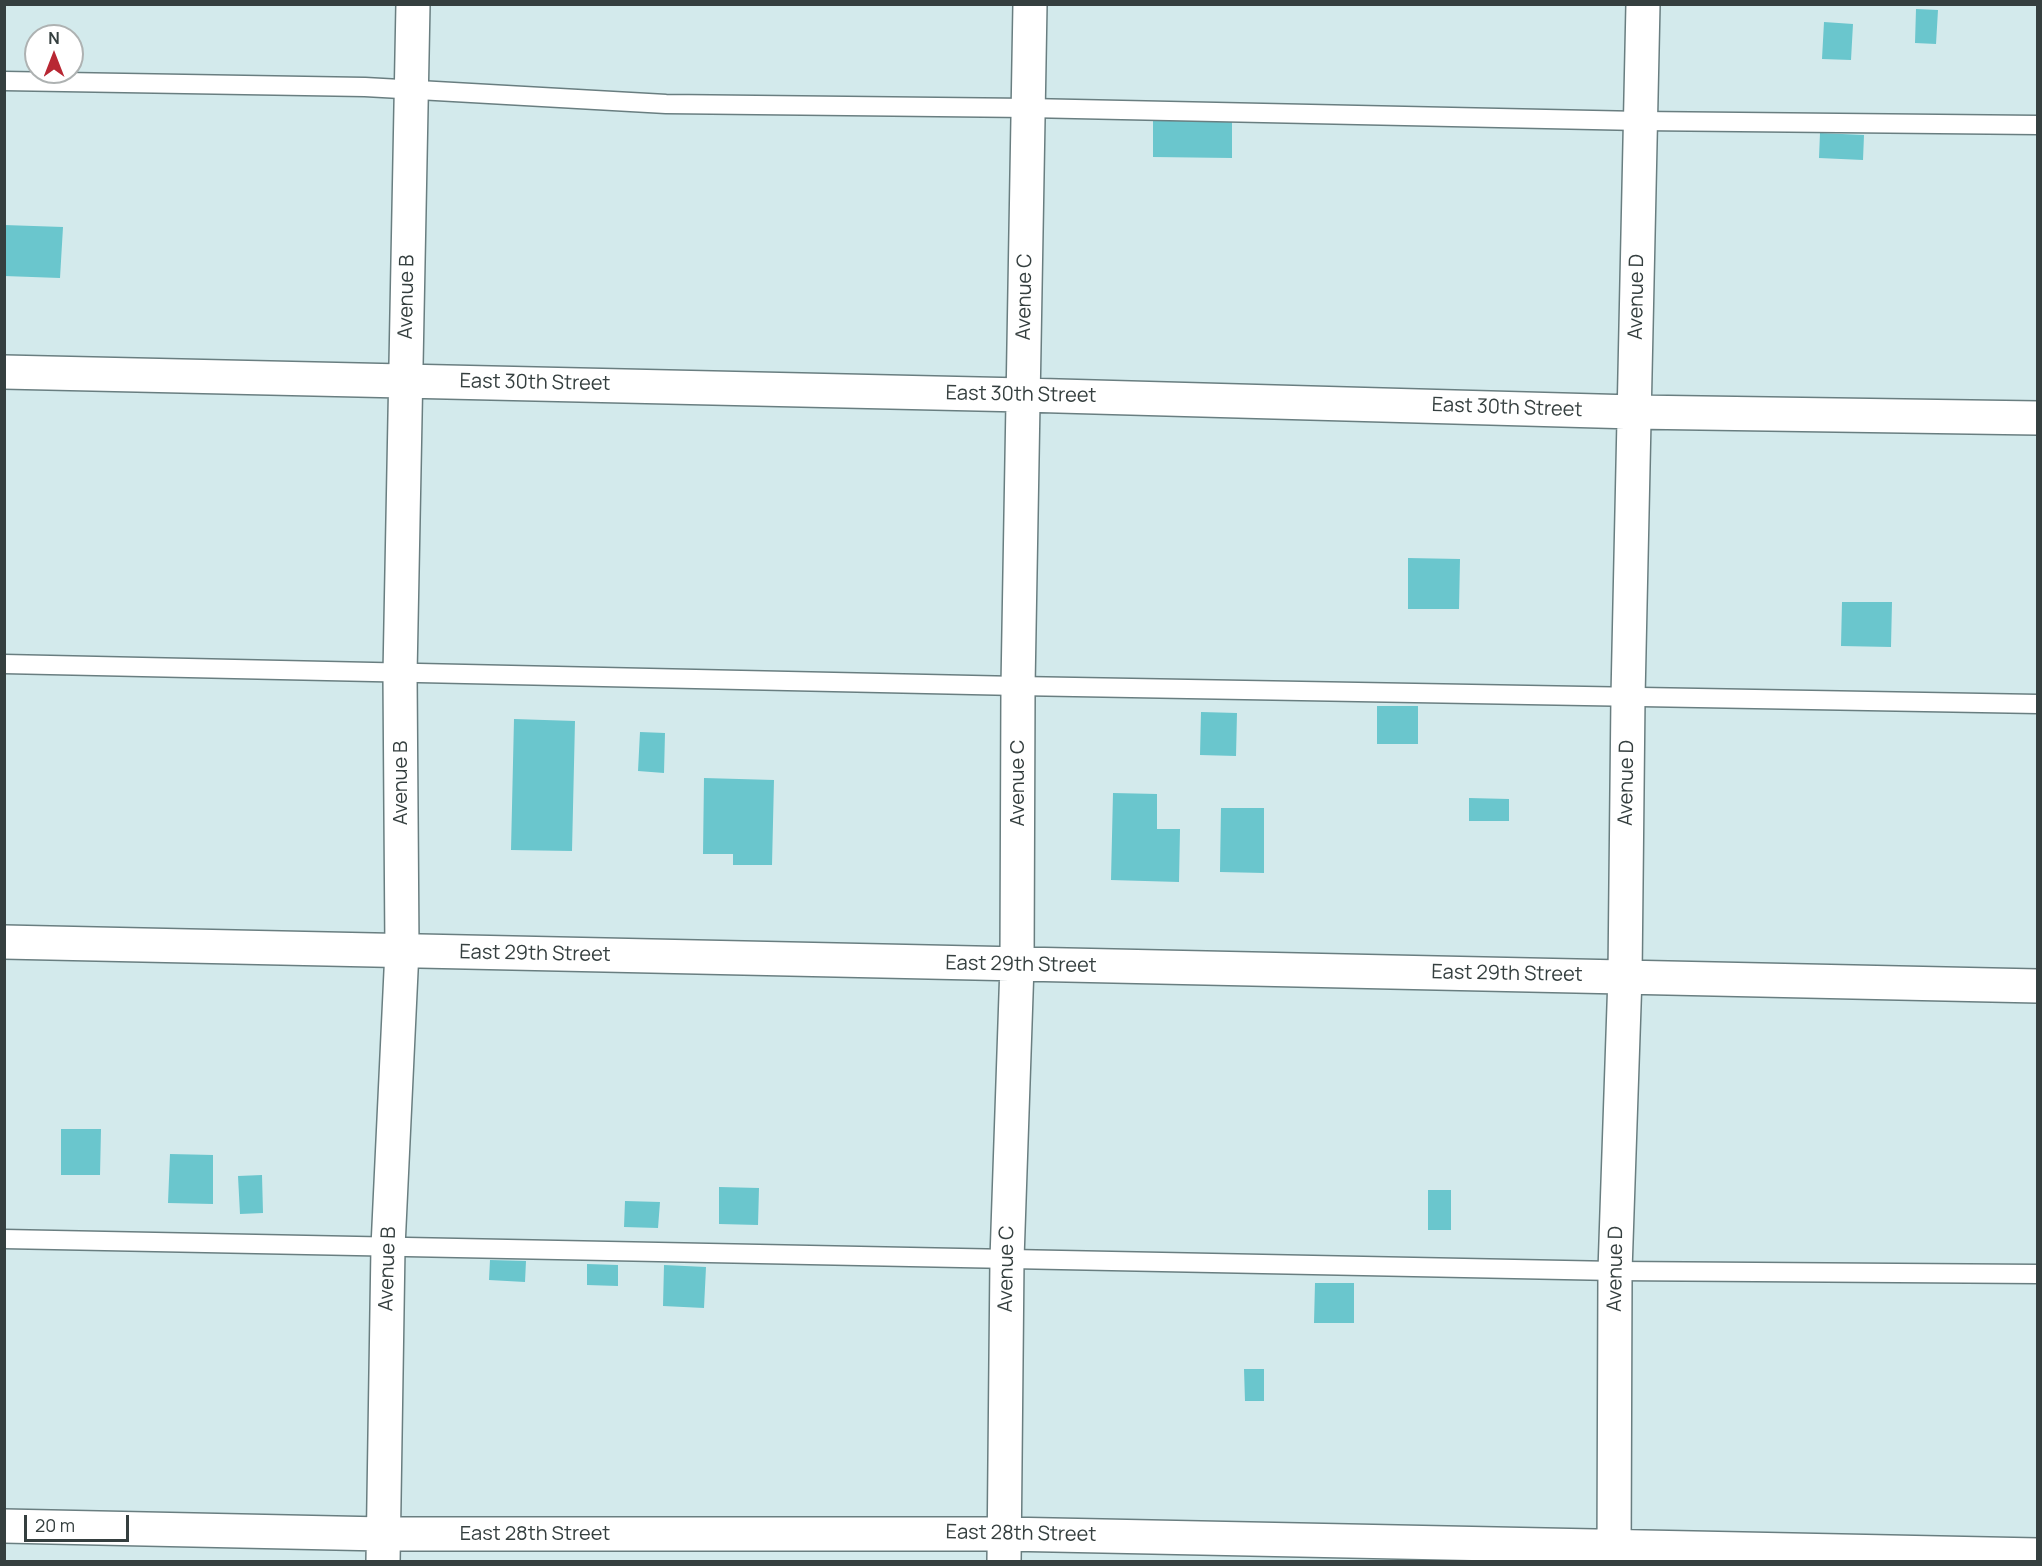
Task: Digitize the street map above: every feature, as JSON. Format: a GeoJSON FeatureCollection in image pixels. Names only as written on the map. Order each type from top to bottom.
{"type":"FeatureCollection","features":[{"type":"Feature","properties":{"kind":"street","name":"Avenue B"},"geometry":{"type":"LineString","coordinates":[[383,1548],[388,1247],[402,950],[400,674],[413,4]]}},
{"type":"Feature","properties":{"kind":"street","name":"Avenue C"},"geometry":{"type":"LineString","coordinates":[[1004,1548],[1007,1259],[1017,965],[1018,686],[1030,4]]}},
{"type":"Feature","properties":{"kind":"street","name":"Avenue D"},"geometry":{"type":"LineString","coordinates":[[1614,1553],[1615,1271],[1625,976],[1628,697],[1643,4]]}},
{"type":"Feature","properties":{"kind":"street","name":"East 30th Street"},"geometry":{"type":"LineString","coordinates":[[4,372],[1023,395],[1634,412],[2037,418]]}},
{"type":"Feature","properties":{"kind":"street","name":"East 29th Street"},"geometry":{"type":"LineString","coordinates":[[4,942],[2037,986]]}},
{"type":"Feature","properties":{"kind":"street","name":"East 28th Street"},"geometry":{"type":"LineString","coordinates":[[4,1526],[383,1548],[1004,1548],[2037,1555]]}},
{"type":"Feature","properties":{"kind":"lane"},"geometry":{"type":"LineString","coordinates":[[4,81],[365,87],[666,104],[1028,108],[1640,121],[2037,125]]}},
{"type":"Feature","properties":{"kind":"lane"},"geometry":{"type":"LineString","coordinates":[[4,664],[400,674],[2037,704]]}},
{"type":"Feature","properties":{"kind":"lane"},"geometry":{"type":"LineString","coordinates":[[4,1239],[1615,1271],[2037,1274]]}},
{"type":"Feature","properties":{"kind":"building"},"geometry":{"type":"Polygon","coordinates":[[[1916,9],[1938,10],[1936,44],[1915,43],[1916,9]]]}},
{"type":"Feature","properties":{"kind":"building"},"geometry":{"type":"Polygon","coordinates":[[[1824,22],[1853,24],[1851,60],[1822,59],[1824,22]]]}},
{"type":"Feature","properties":{"kind":"building"},"geometry":{"type":"Polygon","coordinates":[[[1153,116],[1232,117],[1232,158],[1153,157],[1153,116]]]}},
{"type":"Feature","properties":{"kind":"building"},"geometry":{"type":"Polygon","coordinates":[[[1820,133],[1864,135],[1863,160],[1819,158],[1820,133]]]}},
{"type":"Feature","properties":{"kind":"building"},"geometry":{"type":"Polygon","coordinates":[[[4,225],[63,227],[60,278],[4,276],[4,225]]]}},
{"type":"Feature","properties":{"kind":"building"},"geometry":{"type":"Polygon","coordinates":[[[1408,558],[1460,559],[1459,609],[1408,609],[1408,558]]]}},
{"type":"Feature","properties":{"kind":"building"},"geometry":{"type":"Polygon","coordinates":[[[1842,602],[1892,602],[1891,647],[1841,646],[1842,602]]]}},
{"type":"Feature","properties":{"kind":"building"},"geometry":{"type":"Polygon","coordinates":[[[1377,706],[1418,706],[1418,744],[1377,744],[1377,706]]]}},
{"type":"Feature","properties":{"kind":"building"},"geometry":{"type":"Polygon","coordinates":[[[1201,712],[1237,713],[1236,756],[1200,755],[1201,712]]]}},
{"type":"Feature","properties":{"kind":"building"},"geometry":{"type":"Polygon","coordinates":[[[514,719],[575,721],[572,851],[511,850],[514,719]]]}},
{"type":"Feature","properties":{"kind":"building"},"geometry":{"type":"Polygon","coordinates":[[[640,732],[665,733],[664,773],[638,771],[640,732]]]}},
{"type":"Feature","properties":{"kind":"building"},"geometry":{"type":"Polygon","coordinates":[[[704,778],[774,780],[772,865],[733,865],[733,854],[703,854],[704,778]]]}},
{"type":"Feature","properties":{"kind":"building"},"geometry":{"type":"Polygon","coordinates":[[[1113,793],[1157,794],[1157,829],[1180,829],[1179,882],[1111,880],[1113,793]]]}},
{"type":"Feature","properties":{"kind":"building"},"geometry":{"type":"Polygon","coordinates":[[[1469,798],[1509,799],[1509,821],[1469,821],[1469,798]]]}},
{"type":"Feature","properties":{"kind":"building"},"geometry":{"type":"Polygon","coordinates":[[[1221,808],[1264,808],[1264,873],[1220,872],[1221,808]]]}},
{"type":"Feature","properties":{"kind":"building"},"geometry":{"type":"Polygon","coordinates":[[[61,1129],[101,1129],[100,1175],[61,1175],[61,1129]]]}},
{"type":"Feature","properties":{"kind":"building"},"geometry":{"type":"Polygon","coordinates":[[[170,1154],[213,1155],[213,1204],[168,1203],[170,1154]]]}},
{"type":"Feature","properties":{"kind":"building"},"geometry":{"type":"Polygon","coordinates":[[[262,1175],[263,1213],[240,1214],[238,1176],[262,1175]]]}},
{"type":"Feature","properties":{"kind":"building"},"geometry":{"type":"Polygon","coordinates":[[[719,1187],[759,1188],[758,1225],[719,1224],[719,1187]]]}},
{"type":"Feature","properties":{"kind":"building"},"geometry":{"type":"Polygon","coordinates":[[[1428,1190],[1451,1190],[1451,1230],[1428,1230],[1428,1190]]]}},
{"type":"Feature","properties":{"kind":"building"},"geometry":{"type":"Polygon","coordinates":[[[625,1201],[660,1202],[658,1228],[624,1227],[625,1201]]]}},
{"type":"Feature","properties":{"kind":"building"},"geometry":{"type":"Polygon","coordinates":[[[490,1260],[526,1261],[525,1282],[489,1280],[490,1260]]]}},
{"type":"Feature","properties":{"kind":"building"},"geometry":{"type":"Polygon","coordinates":[[[587,1264],[618,1265],[618,1286],[587,1285],[587,1264]]]}},
{"type":"Feature","properties":{"kind":"building"},"geometry":{"type":"Polygon","coordinates":[[[664,1265],[706,1267],[704,1308],[663,1306],[664,1265]]]}},
{"type":"Feature","properties":{"kind":"building"},"geometry":{"type":"Polygon","coordinates":[[[1315,1283],[1354,1283],[1354,1323],[1314,1323],[1315,1283]]]}},
{"type":"Feature","properties":{"kind":"building"},"geometry":{"type":"Polygon","coordinates":[[[1244,1369],[1264,1369],[1264,1401],[1245,1401],[1244,1369]]]}}]}
